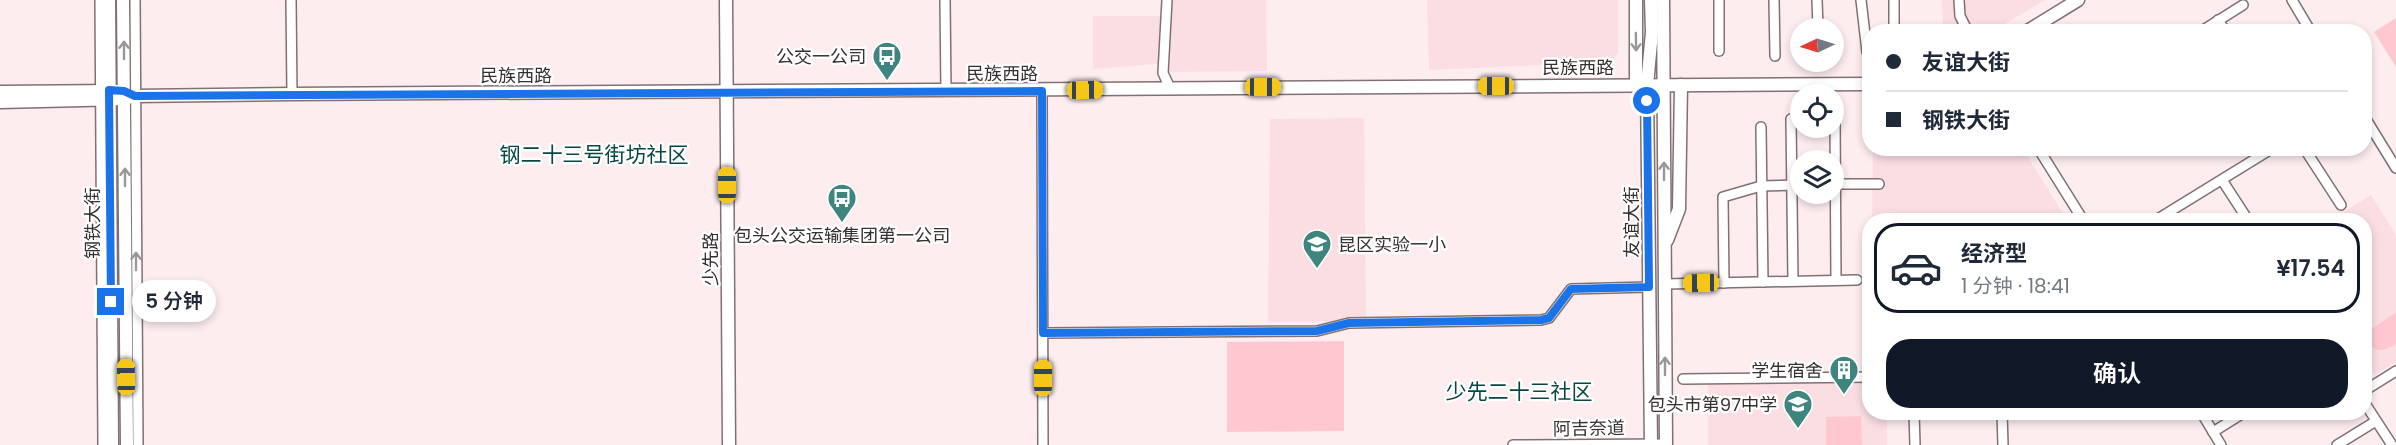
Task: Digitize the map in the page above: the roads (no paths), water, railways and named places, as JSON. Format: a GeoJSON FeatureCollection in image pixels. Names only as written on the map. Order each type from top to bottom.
{"type":"FeatureCollection","features":[{"type":"Feature","properties":{"kind":"main road","name":"钢铁大街"},"geometry":{"type":"LineString","coordinates":[[109,0],[105,95],[112,445]]}},
{"type":"Feature","properties":{"kind":"main road","name":"钢铁大街"},"geometry":{"type":"LineString","coordinates":[[123,0],[128,95],[127,445]]}},
{"type":"Feature","properties":{"kind":"main road","name":"少先路"},"geometry":{"type":"LineString","coordinates":[[726,0],[729,445]]}},
{"type":"Feature","properties":{"kind":"main road"},"geometry":{"type":"LineString","coordinates":[[1636,0],[1642,85]]}},
{"type":"Feature","properties":{"kind":"main road","name":"友谊大街"},"geometry":{"type":"LineString","coordinates":[[1651,0],[1658,33],[1664,85],[1666,444]]}},
{"type":"Feature","properties":{"kind":"main road","name":"友谊大街"},"geometry":{"type":"LineString","coordinates":[[1651,444],[1648,134],[1642,85],[1658,33],[1663,0]]}},
{"type":"Feature","properties":{"kind":"main road"},"geometry":{"type":"LineString","coordinates":[[2039,24],[2077,0]]}},
{"type":"Feature","properties":{"kind":"main road","name":"民族西路"},"geometry":{"type":"LineString","coordinates":[[0,92],[128,95],[1862,84]]}},
{"type":"Feature","properties":{"kind":"main road"},"geometry":{"type":"LineString","coordinates":[[1665,246],[1679,209],[1681,85]]}},
{"type":"Feature","properties":{"kind":"main road","name":"民族西路"},"geometry":{"type":"LineString","coordinates":[[0,102],[105,95]]}},
{"type":"Feature","properties":{"kind":"main road"},"geometry":{"type":"LineString","coordinates":[[1648,134],[1664,133]]}},
{"type":"Feature","properties":{"kind":"street"},"geometry":{"type":"LineString","coordinates":[[100,0],[105,95],[103,445]]}},
{"type":"Feature","properties":{"kind":"street"},"geometry":{"type":"LineString","coordinates":[[135,0],[128,95],[137,333],[138,445]]}},
{"type":"Feature","properties":{"kind":"street"},"geometry":{"type":"LineString","coordinates":[[291,0],[292,94]]}},
{"type":"Feature","properties":{"kind":"street"},"geometry":{"type":"LineString","coordinates":[[945,0],[946,91]]}},
{"type":"Feature","properties":{"kind":"street"},"geometry":{"type":"LineString","coordinates":[[1167,0],[1163,73],[1170,88]]}},
{"type":"Feature","properties":{"kind":"street"},"geometry":{"type":"LineString","coordinates":[[1719,0],[1719,51]]}},
{"type":"Feature","properties":{"kind":"street"},"geometry":{"type":"LineString","coordinates":[[1774,0],[1775,56]]}},
{"type":"Feature","properties":{"kind":"street"},"geometry":{"type":"LineString","coordinates":[[1817,0],[1818,18]]}},
{"type":"Feature","properties":{"kind":"street"},"geometry":{"type":"LineString","coordinates":[[1861,0],[1866,24]]}},
{"type":"Feature","properties":{"kind":"street"},"geometry":{"type":"LineString","coordinates":[[1894,0],[1894,24]]}},
{"type":"Feature","properties":{"kind":"street"},"geometry":{"type":"LineString","coordinates":[[1959,0],[1960,16],[1964,24]]}},
{"type":"Feature","properties":{"kind":"street"},"geometry":{"type":"LineString","coordinates":[[2292,0],[2306,24]]}},
{"type":"Feature","properties":{"kind":"street"},"geometry":{"type":"LineString","coordinates":[[2212,24],[2242,5]]}},
{"type":"Feature","properties":{"kind":"street"},"geometry":{"type":"LineString","coordinates":[[2218,20],[2221,24]]}},
{"type":"Feature","properties":{"kind":"street"},"geometry":{"type":"LineString","coordinates":[[1042,91],[1043,445]]}},
{"type":"Feature","properties":{"kind":"street"},"geometry":{"type":"LineString","coordinates":[[1761,126],[1763,282]]}},
{"type":"Feature","properties":{"kind":"street"},"geometry":{"type":"LineString","coordinates":[[2372,129],[2396,168]]}},
{"type":"Feature","properties":{"kind":"street"},"geometry":{"type":"LineString","coordinates":[[2043,156],[2079,213]]}},
{"type":"Feature","properties":{"kind":"street"},"geometry":{"type":"LineString","coordinates":[[2168,213],[2260,156]]}},
{"type":"Feature","properties":{"kind":"street"},"geometry":{"type":"LineString","coordinates":[[2309,156],[2341,205]]}},
{"type":"Feature","properties":{"kind":"street"},"geometry":{"type":"LineString","coordinates":[[2222,180],[2243,213]]}},
{"type":"Feature","properties":{"kind":"street"},"geometry":{"type":"LineString","coordinates":[[1844,184],[1879,184]]}},
{"type":"Feature","properties":{"kind":"street"},"geometry":{"type":"LineString","coordinates":[[1724,283],[1723,197],[1761,186],[1790,185]]}},
{"type":"Feature","properties":{"kind":"street"},"geometry":{"type":"LineString","coordinates":[[1793,281],[1795,204]]}},
{"type":"Feature","properties":{"kind":"street"},"geometry":{"type":"LineString","coordinates":[[1834,204],[1836,280]]}},
{"type":"Feature","properties":{"kind":"street"},"geometry":{"type":"LineString","coordinates":[[1665,284],[1857,280]]}},
{"type":"Feature","properties":{"kind":"street"},"geometry":{"type":"LineString","coordinates":[[1043,333],[1317,331],[1349,323],[1541,320],[1549,318],[1571,289],[1649,287]]}},
{"type":"Feature","properties":{"kind":"street"},"geometry":{"type":"LineString","coordinates":[[126,355],[137,333]]}},
{"type":"Feature","properties":{"kind":"street"},"geometry":{"type":"LineString","coordinates":[[2372,386],[2396,371]]}},
{"type":"Feature","properties":{"kind":"street"},"geometry":{"type":"LineString","coordinates":[[1683,379],[1862,377]]}},
{"type":"Feature","properties":{"kind":"street"},"geometry":{"type":"LineString","coordinates":[[2372,414],[2392,445]]}},
{"type":"Feature","properties":{"kind":"street"},"geometry":{"type":"LineString","coordinates":[[1914,420],[1915,445]]}},
{"type":"Feature","properties":{"kind":"street"},"geometry":{"type":"LineString","coordinates":[[2002,420],[2003,445]]}},
{"type":"Feature","properties":{"kind":"street"},"geometry":{"type":"LineString","coordinates":[[2206,420],[2221,445]]}},
{"type":"Feature","properties":{"kind":"street"},"geometry":{"type":"LineString","coordinates":[[2213,432],[2232,420]]}},
{"type":"Feature","properties":{"kind":"street"},"geometry":{"type":"LineString","coordinates":[[2337,445],[2376,420]]}},
{"type":"Feature","properties":{"kind":"street","name":"阿吉奈道"},"geometry":{"type":"LineString","coordinates":[[1512,445],[1666,444]]}},
{"type":"Feature","properties":{"kind":"place","name":"公交一公司"},"geometry":{"type":"Point","coordinates":[887,82]}},
{"type":"Feature","properties":{"kind":"place","name":"包头公交运输集团第一公司"},"geometry":{"type":"Point","coordinates":[842,224]}},
{"type":"Feature","properties":{"kind":"place","name":"昆区实验一小"},"geometry":{"type":"Point","coordinates":[1317,270]}},
{"type":"Feature","properties":{"kind":"place","name":"学生宿舍"},"geometry":{"type":"Point","coordinates":[1844,396]}},
{"type":"Feature","properties":{"kind":"place","name":"包头市第97中学"},"geometry":{"type":"Point","coordinates":[1798,430]}},
{"type":"Feature","properties":{"kind":"district","name":"钢二十三号街坊社区"},"geometry":{"type":"Point","coordinates":[594,154]}},
{"type":"Feature","properties":{"kind":"district","name":"少先二十三社区"},"geometry":{"type":"Point","coordinates":[1519,391]}}]}
